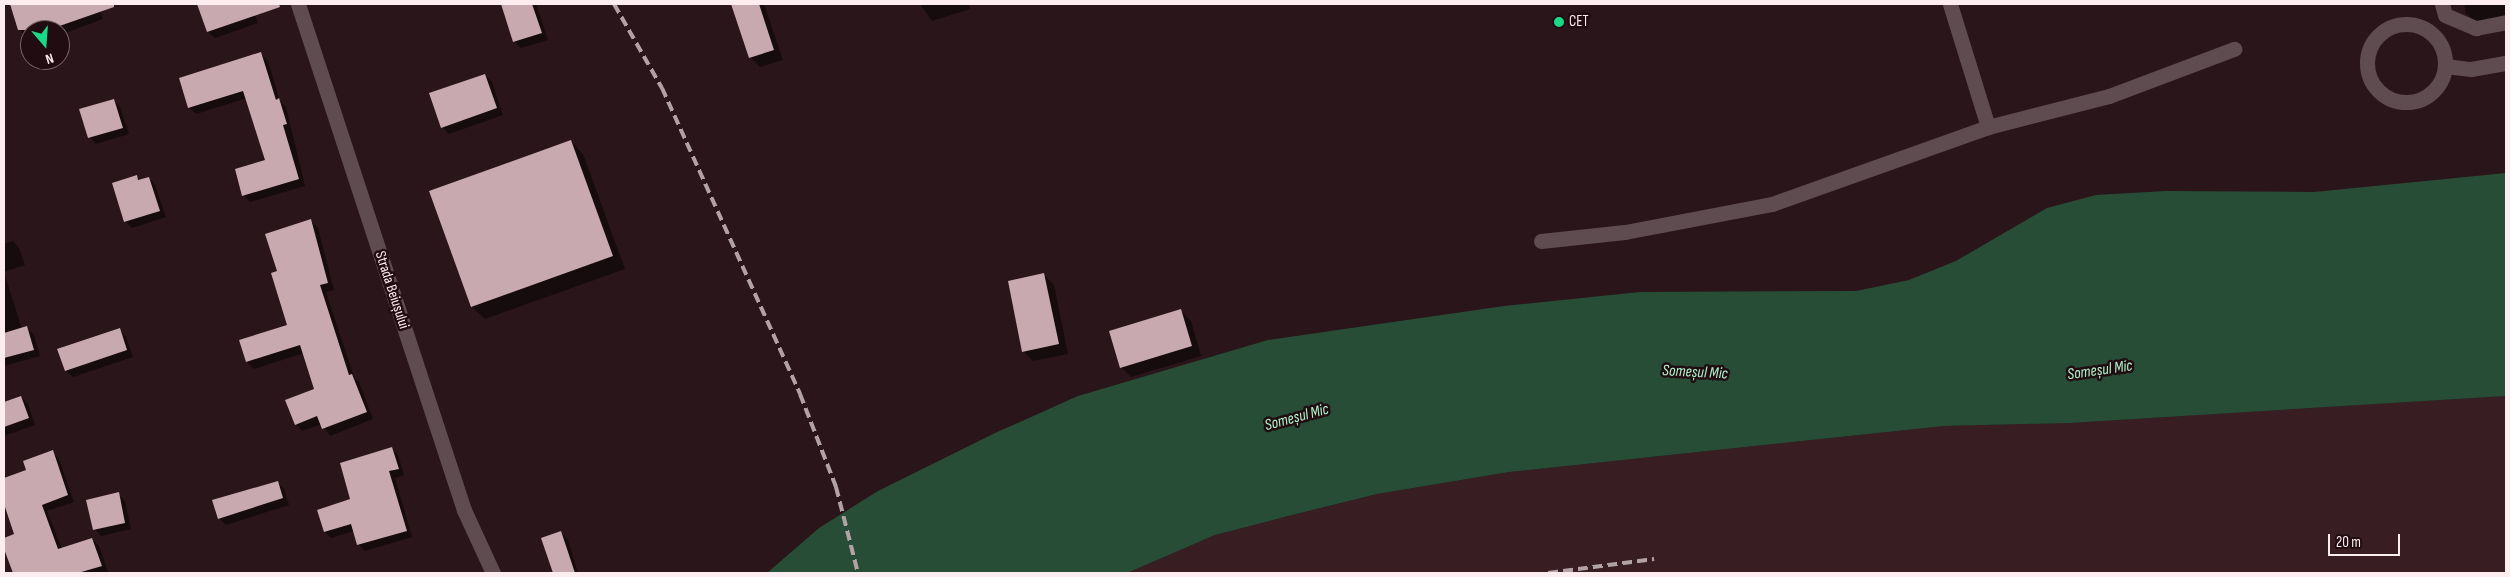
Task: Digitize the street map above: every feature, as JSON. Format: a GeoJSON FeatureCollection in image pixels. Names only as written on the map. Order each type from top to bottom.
{"type":"FeatureCollection","features":[{"type":"Feature","properties":{"kind":"street","name":"Strada Beiușului"},"geometry":{"type":"LineString","coordinates":[[298,4],[464,510],[492,573]]}},
{"type":"Feature","properties":{"kind":"street"},"geometry":{"type":"LineString","coordinates":[[1950,4],[1988,127]]}},
{"type":"Feature","properties":{"kind":"street"},"geometry":{"type":"LineString","coordinates":[[2442,4],[2445,15],[2476,28],[2506,22]]}},
{"type":"Feature","properties":{"kind":"street"},"geometry":{"type":"LineString","coordinates":[[2409,24],[2431,33],[2440,43],[2445,66],[2434,90],[2424,98],[2398,101],[2376,87],[2367,62],[2376,39],[2385,30],[2409,24]]}},
{"type":"Feature","properties":{"kind":"street"},"geometry":{"type":"LineString","coordinates":[[1540,241],[1624,232],[1772,204],[1988,127],[2108,96],[2234,49]]}},
{"type":"Feature","properties":{"kind":"street"},"geometry":{"type":"LineString","coordinates":[[2445,66],[2471,68],[2506,63]]}},
{"type":"Feature","properties":{"kind":"shaded area"},"geometry":{"type":"Polygon","coordinates":[[[2506,396],[2506,573],[1127,573],[1215,535],[1377,494],[1509,472],[1944,426],[2070,423],[2506,396]]]}},
{"type":"Feature","properties":{"kind":"water","name":"Someșul Mic"},"geometry":{"type":"Polygon","coordinates":[[[2506,173],[2506,396],[2070,423],[1944,426],[1509,472],[1377,494],[1215,535],[1127,573],[767,573],[819,528],[878,491],[995,433],[1078,396],[1268,340],[1504,306],[1640,292],[1856,291],[1909,280],[1956,261],[2047,208],[2096,195],[2166,191],[2314,192],[2506,173]]]}},
{"type":"Feature","properties":{"kind":"building"},"geometry":{"type":"Polygon","coordinates":[[[10,4],[114,4],[114,7],[70,22],[70,20],[20,20],[20,30],[18,30],[10,4]]]}},
{"type":"Feature","properties":{"kind":"building"},"geometry":{"type":"Polygon","coordinates":[[[197,4],[279,4],[280,7],[207,32],[197,4]]]}},
{"type":"Feature","properties":{"kind":"building"},"geometry":{"type":"Polygon","coordinates":[[[501,4],[532,4],[542,33],[513,42],[501,4]]]}},
{"type":"Feature","properties":{"kind":"building"},"geometry":{"type":"Polygon","coordinates":[[[731,4],[759,4],[774,50],[749,58],[731,4]]]}},
{"type":"Feature","properties":{"kind":"building"},"geometry":{"type":"Polygon","coordinates":[[[261,52],[276,100],[279,98],[287,124],[283,125],[299,179],[242,196],[235,169],[265,160],[243,91],[188,108],[179,78],[261,52]]]}},
{"type":"Feature","properties":{"kind":"building"},"geometry":{"type":"Polygon","coordinates":[[[485,74],[497,108],[441,128],[429,93],[485,74]]]}},
{"type":"Feature","properties":{"kind":"building"},"geometry":{"type":"Polygon","coordinates":[[[114,99],[123,128],[88,138],[79,109],[114,99]]]}},
{"type":"Feature","properties":{"kind":"building"},"geometry":{"type":"Polygon","coordinates":[[[571,140],[613,256],[471,307],[429,191],[571,140]]]}},
{"type":"Feature","properties":{"kind":"building"},"geometry":{"type":"Polygon","coordinates":[[[137,175],[138,180],[149,177],[160,211],[124,222],[112,183],[137,175]]]}},
{"type":"Feature","properties":{"kind":"building"},"geometry":{"type":"Polygon","coordinates":[[[311,219],[328,283],[320,285],[349,375],[352,374],[367,412],[322,429],[317,416],[295,425],[285,400],[314,389],[300,345],[246,362],[239,340],[287,325],[271,273],[277,271],[265,234],[311,219]]]}},
{"type":"Feature","properties":{"kind":"building"},"geometry":{"type":"Polygon","coordinates":[[[1044,273],[1059,344],[1022,352],[1008,281],[1044,273]]]}},
{"type":"Feature","properties":{"kind":"building"},"geometry":{"type":"Polygon","coordinates":[[[1181,309],[1192,346],[1120,368],[1109,331],[1181,309]]]}},
{"type":"Feature","properties":{"kind":"building"},"geometry":{"type":"Polygon","coordinates":[[[27,326],[34,350],[4,358],[4,333],[27,326]]]}},
{"type":"Feature","properties":{"kind":"building"},"geometry":{"type":"Polygon","coordinates":[[[120,328],[127,350],[65,371],[57,349],[120,328]]]}},
{"type":"Feature","properties":{"kind":"building"},"geometry":{"type":"Polygon","coordinates":[[[21,396],[29,418],[4,427],[4,402],[21,396]]]}},
{"type":"Feature","properties":{"kind":"building"},"geometry":{"type":"Polygon","coordinates":[[[392,447],[399,469],[389,471],[407,531],[357,545],[351,524],[324,532],[317,510],[350,499],[340,463],[392,447]]]}},
{"type":"Feature","properties":{"kind":"building"},"geometry":{"type":"Polygon","coordinates":[[[53,450],[68,495],[42,505],[58,549],[92,538],[102,566],[78,573],[13,573],[4,549],[4,538],[14,534],[4,504],[4,478],[26,470],[23,461],[53,450]]]}},
{"type":"Feature","properties":{"kind":"building"},"geometry":{"type":"Polygon","coordinates":[[[278,481],[283,498],[218,519],[212,500],[278,481]]]}},
{"type":"Feature","properties":{"kind":"building"},"geometry":{"type":"Polygon","coordinates":[[[119,492],[125,523],[93,530],[86,500],[119,492]]]}},
{"type":"Feature","properties":{"kind":"building"},"geometry":{"type":"Polygon","coordinates":[[[561,531],[575,573],[553,573],[541,538],[561,531]]]}},
{"type":"Feature","properties":{"kind":"railway"},"geometry":{"type":"LineString","coordinates":[[614,4],[662,88],[800,394],[836,487],[858,573]]}},
{"type":"Feature","properties":{"kind":"railway"},"geometry":{"type":"LineString","coordinates":[[1548,573],[1654,559]]}},
{"type":"Feature","properties":{"kind":"place","name":"CET"},"geometry":{"type":"Point","coordinates":[1559,22]}}]}
